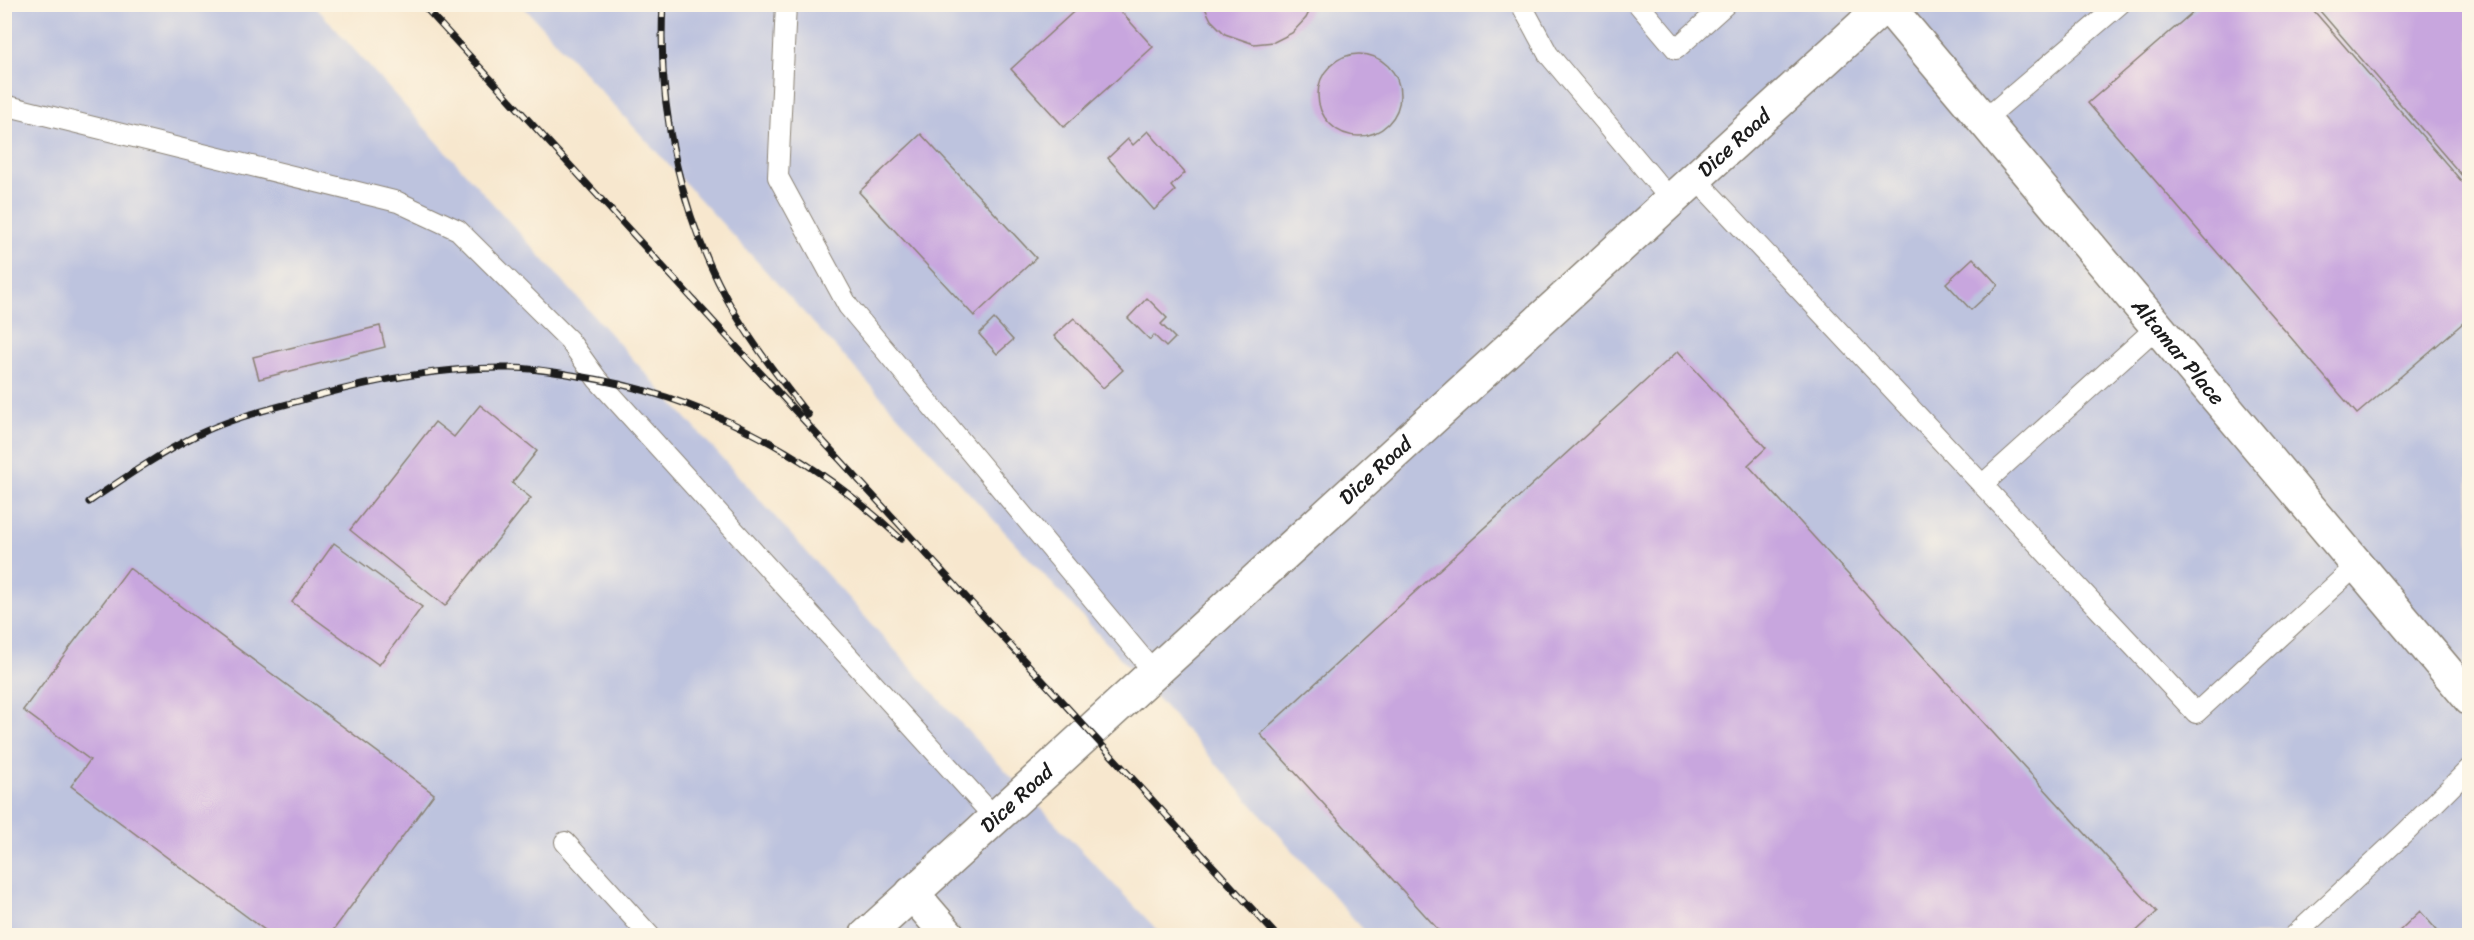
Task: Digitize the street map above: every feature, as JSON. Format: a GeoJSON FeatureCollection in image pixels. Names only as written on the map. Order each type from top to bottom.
{"type":"FeatureCollection","features":[{"type":"Feature","properties":{"kind":"street","name":"Dice Road"},"geometry":{"type":"LineString","coordinates":[[866,936],[1886,4]]}},
{"type":"Feature","properties":{"kind":"street","name":"Altamar Place"},"geometry":{"type":"LineString","coordinates":[[1886,4],[2469,699]]}},
{"type":"Feature","properties":{"kind":"street"},"geometry":{"type":"LineString","coordinates":[[912,893],[949,936]]}},
{"type":"Feature","properties":{"kind":"lane"},"geometry":{"type":"LineString","coordinates":[[786,4],[778,177],[849,306],[1154,672]]}},
{"type":"Feature","properties":{"kind":"lane"},"geometry":{"type":"LineString","coordinates":[[1521,4],[1548,54],[1671,200]]}},
{"type":"Feature","properties":{"kind":"lane"},"geometry":{"type":"LineString","coordinates":[[1638,4],[1676,49],[1726,4]]}},
{"type":"Feature","properties":{"kind":"lane"},"geometry":{"type":"LineString","coordinates":[[1984,120],[2120,4]]}},
{"type":"Feature","properties":{"kind":"lane"},"geometry":{"type":"LineString","coordinates":[[4,105],[398,202],[458,231],[569,340],[597,379],[995,818]]}},
{"type":"Feature","properties":{"kind":"lane"},"geometry":{"type":"LineString","coordinates":[[1695,178],[2196,713],[2357,565]]}},
{"type":"Feature","properties":{"kind":"lane"},"geometry":{"type":"LineString","coordinates":[[1982,485],[2157,327]]}},
{"type":"Feature","properties":{"kind":"lane"},"geometry":{"type":"LineString","coordinates":[[2294,936],[2407,831],[2469,768]]}},
{"type":"Feature","properties":{"kind":"lane"},"geometry":{"type":"LineString","coordinates":[[565,842],[651,936]]}},
{"type":"Feature","properties":{"kind":"shaded area"},"geometry":{"type":"Polygon","coordinates":[[[5,4],[314,5],[976,740],[1162,935],[5,936],[5,4]]]}},
{"type":"Feature","properties":{"kind":"shaded area"},"geometry":{"type":"Polygon","coordinates":[[[522,5],[2469,5],[2469,935],[1368,935],[1178,721],[522,5]]]}},
{"type":"Feature","properties":{"kind":"building"},"geometry":{"type":"Polygon","coordinates":[[[1082,4],[1114,4],[1153,47],[1064,127],[1011,69],[1082,4]]]}},
{"type":"Feature","properties":{"kind":"building"},"geometry":{"type":"Polygon","coordinates":[[[1203,4],[1313,4],[1306,18],[1292,33],[1274,42],[1254,44],[1225,34],[1211,20],[1203,4]]]}},
{"type":"Feature","properties":{"kind":"building"},"geometry":{"type":"Polygon","coordinates":[[[2202,4],[2308,4],[2470,191],[2470,317],[2357,414],[2088,103],[2202,4]]]}},
{"type":"Feature","properties":{"kind":"building"},"geometry":{"type":"Polygon","coordinates":[[[2314,4],[2470,4],[2470,185],[2314,4]]]}},
{"type":"Feature","properties":{"kind":"building"},"geometry":{"type":"Polygon","coordinates":[[[1359,54],[1375,57],[1388,66],[1397,79],[1400,95],[1397,111],[1388,124],[1375,133],[1359,136],[1343,133],[1330,124],[1321,111],[1318,95],[1321,79],[1330,66],[1343,57],[1359,54]]]}},
{"type":"Feature","properties":{"kind":"building"},"geometry":{"type":"Polygon","coordinates":[[[1148,131],[1185,173],[1171,186],[1175,191],[1154,210],[1108,158],[1128,139],[1133,145],[1148,131]]]}},
{"type":"Feature","properties":{"kind":"building"},"geometry":{"type":"Polygon","coordinates":[[[921,134],[1036,258],[974,316],[859,192],[921,134]]]}},
{"type":"Feature","properties":{"kind":"building"},"geometry":{"type":"Polygon","coordinates":[[[1973,258],[1998,285],[1971,310],[1946,283],[1973,258]]]}},
{"type":"Feature","properties":{"kind":"building"},"geometry":{"type":"Polygon","coordinates":[[[1147,298],[1167,318],[1161,324],[1175,338],[1166,347],[1154,335],[1150,340],[1128,318],[1147,298]]]}},
{"type":"Feature","properties":{"kind":"building"},"geometry":{"type":"Polygon","coordinates":[[[1074,318],[1123,370],[1103,388],[1054,336],[1074,318]]]}},
{"type":"Feature","properties":{"kind":"building"},"geometry":{"type":"Polygon","coordinates":[[[994,319],[1013,340],[997,354],[979,334],[994,319]]]}},
{"type":"Feature","properties":{"kind":"building"},"geometry":{"type":"Polygon","coordinates":[[[380,326],[385,347],[259,379],[253,357],[380,326]]]}},
{"type":"Feature","properties":{"kind":"building"},"geometry":{"type":"Polygon","coordinates":[[[1678,351],[1766,448],[1748,465],[2157,912],[2131,936],[1444,936],[1260,734],[1678,351]]]}},
{"type":"Feature","properties":{"kind":"building"},"geometry":{"type":"Polygon","coordinates":[[[480,405],[537,451],[512,483],[531,498],[445,606],[350,530],[435,422],[454,437],[480,405]]]}},
{"type":"Feature","properties":{"kind":"building"},"geometry":{"type":"Polygon","coordinates":[[[334,543],[422,607],[379,665],[292,602],[334,543]]]}},
{"type":"Feature","properties":{"kind":"building"},"geometry":{"type":"Polygon","coordinates":[[[129,568],[434,794],[329,936],[273,936],[71,786],[90,760],[23,710],[129,568]]]}},
{"type":"Feature","properties":{"kind":"building"},"geometry":{"type":"Polygon","coordinates":[[[2420,911],[2442,936],[2394,936],[2420,911]]]}},
{"type":"Feature","properties":{"kind":"railway"},"geometry":{"type":"LineString","coordinates":[[422,4],[1277,936]]}},
{"type":"Feature","properties":{"kind":"railway"},"geometry":{"type":"LineString","coordinates":[[663,4],[664,85],[669,125],[687,204],[717,279],[736,315],[808,415]]}},
{"type":"Feature","properties":{"kind":"railway"},"geometry":{"type":"LineString","coordinates":[[89,502],[183,442],[254,413],[411,375],[485,368],[519,368],[561,373],[623,385],[710,414],[751,433],[830,480],[901,539]]}}]}
